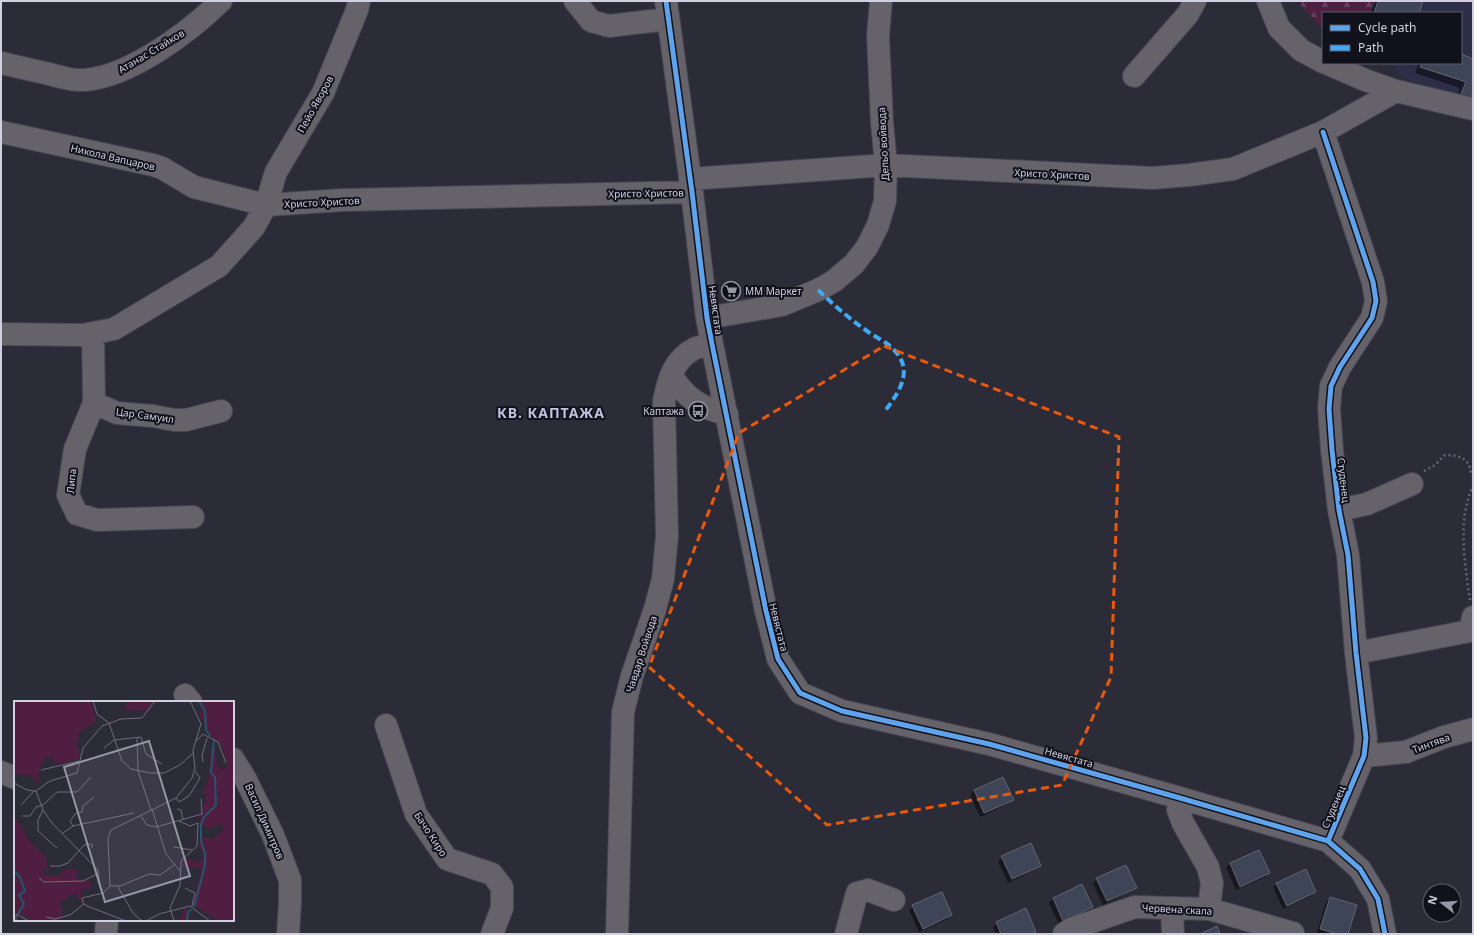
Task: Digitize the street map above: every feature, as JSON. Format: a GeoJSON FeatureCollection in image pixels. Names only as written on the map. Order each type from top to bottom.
{"type":"FeatureCollection","features":[{"type":"Feature","properties":{"kind":"street","name":"Атанас Стайков"},"geometry":{"type":"LineString","coordinates":[[1,63],[70,79],[85,80],[112,74],[139,61],[169,43],[203,18],[221,1]]}},
{"type":"Feature","properties":{"kind":"street","name":"Пейо Яворов"},"geometry":{"type":"LineString","coordinates":[[266,205],[276,172],[323,93],[359,1]]}},
{"type":"Feature","properties":{"kind":"street"},"geometry":{"type":"LineString","coordinates":[[575,1],[591,21],[609,26],[667,10]]}},
{"type":"Feature","properties":{"kind":"street","name":"Дельо войвода"},"geometry":{"type":"LineString","coordinates":[[707,318],[782,305],[818,290],[834,281],[854,264],[867,247],[878,225],[885,201],[886,165],[882,122],[878,36],[881,1]]}},
{"type":"Feature","properties":{"kind":"street"},"geometry":{"type":"LineString","coordinates":[[1134,76],[1188,14],[1195,1]]}},
{"type":"Feature","properties":{"kind":"street"},"geometry":{"type":"LineString","coordinates":[[1268,1],[1279,28],[1301,50],[1322,61]]}},
{"type":"Feature","properties":{"kind":"street","name":"Невястата"},"geometry":{"type":"LineString","coordinates":[[667,10],[691,185],[707,318],[712,344],[766,611],[778,659],[800,693],[842,711],[989,744],[1328,841],[1360,869],[1378,899],[1385,934]]}},
{"type":"Feature","properties":{"kind":"street"},"geometry":{"type":"LineString","coordinates":[[1328,64],[1364,80],[1396,91],[1473,109]]}},
{"type":"Feature","properties":{"kind":"street","name":"Христо Христов"},"geometry":{"type":"LineString","coordinates":[[266,205],[343,200],[691,185],[886,165],[1153,178],[1189,175],[1233,169],[1323,132],[1396,91]]}},
{"type":"Feature","properties":{"kind":"street","name":"Никола Вапцаров"},"geometry":{"type":"LineString","coordinates":[[1,132],[153,165],[162,168],[194,187],[266,205]]}},
{"type":"Feature","properties":{"kind":"street","name":"Студенец"},"geometry":{"type":"LineString","coordinates":[[1323,132],[1373,282],[1376,302],[1372,318],[1340,367],[1332,386],[1329,409],[1339,510],[1348,555],[1356,653],[1366,738],[1364,756],[1328,841]]}},
{"type":"Feature","properties":{"kind":"street"},"geometry":{"type":"LineString","coordinates":[[1,334],[84,335],[114,329],[219,266],[254,227],[266,205]]}},
{"type":"Feature","properties":{"kind":"street","name":"Липа"},"geometry":{"type":"LineString","coordinates":[[93,333],[94,403],[75,449],[68,494],[77,514],[97,520],[193,517]]}},
{"type":"Feature","properties":{"kind":"street","name":"Чавдар Войвода"},"geometry":{"type":"LineString","coordinates":[[617,934],[623,712],[632,676],[655,609],[663,579],[667,536],[664,401],[671,375],[681,358],[695,348],[712,344]]}},
{"type":"Feature","properties":{"kind":"street"},"geometry":{"type":"LineString","coordinates":[[671,375],[679,388],[697,404],[710,410],[726,414]]}},
{"type":"Feature","properties":{"kind":"street","name":"Цар Самуил"},"geometry":{"type":"LineString","coordinates":[[94,403],[117,413],[153,416],[174,420],[186,420],[221,411]]}},
{"type":"Feature","properties":{"kind":"street"},"geometry":{"type":"LineString","coordinates":[[1339,510],[1367,504],[1412,484]]}},
{"type":"Feature","properties":{"kind":"street"},"geometry":{"type":"LineString","coordinates":[[1356,653],[1470,631],[1472,617]]}},
{"type":"Feature","properties":{"kind":"street","name":"Бачо Киро"},"geometry":{"type":"LineString","coordinates":[[386,725],[416,814],[447,859],[492,874],[502,887],[502,908],[492,934]]}},
{"type":"Feature","properties":{"kind":"street","name":"Тинтява"},"geometry":{"type":"LineString","coordinates":[[1364,756],[1406,752],[1444,738],[1473,730]]}},
{"type":"Feature","properties":{"kind":"street","name":"Васил Димитров"},"geometry":{"type":"LineString","coordinates":[[234,761],[245,778],[273,835],[290,880],[288,934]]}},
{"type":"Feature","properties":{"kind":"street"},"geometry":{"type":"LineString","coordinates":[[1,772],[14,778]]}},
{"type":"Feature","properties":{"kind":"street"},"geometry":{"type":"LineString","coordinates":[[1180,798],[1178,810],[1183,824],[1208,867],[1212,883],[1209,909]]}},
{"type":"Feature","properties":{"kind":"street"},"geometry":{"type":"LineString","coordinates":[[846,934],[857,893],[868,890],[894,900]]}},
{"type":"Feature","properties":{"kind":"street","name":"Червена скала"},"geometry":{"type":"LineString","coordinates":[[1064,934],[1071,929],[1135,907],[1209,909],[1293,932]]}},
{"type":"Feature","properties":{"kind":"street"},"geometry":{"type":"LineString","coordinates":[[1172,908],[1173,934]]}},
{"type":"Feature","properties":{"kind":"street"},"geometry":{"type":"LineString","coordinates":[[106,934],[107,921]]}},
{"type":"Feature","properties":{"kind":"path"},"geometry":{"type":"LineString","coordinates":[[1412,484],[1419,474],[1435,465],[1445,455],[1456,455],[1465,460],[1470,466],[1471,474],[1473,476]]}},
{"type":"Feature","properties":{"kind":"path"},"geometry":{"type":"LineString","coordinates":[[1472,617],[1465,561],[1464,515],[1468,496],[1473,486]]}},
{"type":"Feature","properties":{"kind":"highlighted area"},"geometry":{"type":"Polygon","coordinates":[[[884,346],[1119,437],[1111,677],[1062,785],[827,825],[649,667],[739,433],[884,346]]]}},
{"type":"Feature","properties":{"kind":"shaded area"},"geometry":{"type":"Polygon","coordinates":[[[1373,1],[1473,1],[1473,103],[1406,79],[1390,64],[1462,64],[1462,12],[1369,12],[1373,1]]]}},
{"type":"Feature","properties":{"kind":"green space"},"geometry":{"type":"Polygon","coordinates":[[[1297,1],[1375,1],[1370,12],[1322,12],[1322,28],[1297,1]]]}},
{"type":"Feature","properties":{"kind":"building"},"geometry":{"type":"Polygon","coordinates":[[[1378,1],[1423,1],[1419,12],[1374,12],[1378,1]]]}},
{"type":"Feature","properties":{"kind":"building"},"geometry":{"type":"Polygon","coordinates":[[[1462,54],[1473,59],[1473,102],[1459,98],[1466,82],[1420,67],[1422,64],[1462,64],[1462,54]]]}},
{"type":"Feature","properties":{"kind":"building"},"geometry":{"type":"Polygon","coordinates":[[[1003,777],[1014,800],[984,813],[974,790],[1003,777]]]}},
{"type":"Feature","properties":{"kind":"building"},"geometry":{"type":"Polygon","coordinates":[[[1031,843],[1041,866],[1012,879],[1001,856],[1031,843]]]}},
{"type":"Feature","properties":{"kind":"building"},"geometry":{"type":"Polygon","coordinates":[[[1259,850],[1270,873],[1240,887],[1230,863],[1259,850]]]}},
{"type":"Feature","properties":{"kind":"building"},"geometry":{"type":"Polygon","coordinates":[[[1126,865],[1137,888],[1107,901],[1096,878],[1126,865]]]}},
{"type":"Feature","properties":{"kind":"building"},"geometry":{"type":"Polygon","coordinates":[[[1306,869],[1316,892],[1287,906],[1276,883],[1306,869]]]}},
{"type":"Feature","properties":{"kind":"building"},"geometry":{"type":"Polygon","coordinates":[[[1082,884],[1093,907],[1063,921],[1053,898],[1082,884]]]}},
{"type":"Feature","properties":{"kind":"building"},"geometry":{"type":"Polygon","coordinates":[[[942,892],[952,915],[923,929],[912,905],[942,892]]]}},
{"type":"Feature","properties":{"kind":"building"},"geometry":{"type":"Polygon","coordinates":[[[1330,897],[1357,905],[1348,934],[1337,934],[1320,929],[1330,897]]]}},
{"type":"Feature","properties":{"kind":"building"},"geometry":{"type":"Polygon","coordinates":[[[1026,908],[1036,932],[1031,934],[1001,934],[996,922],[1026,908]]]}},
{"type":"Feature","properties":{"kind":"building"},"geometry":{"type":"Polygon","coordinates":[[[1217,926],[1220,934],[1200,934],[1217,926]]]}},
{"type":"Feature","properties":{"kind":"marked path"},"geometry":{"type":"LineString","coordinates":[[818,290],[851,319],[886,343],[895,351],[901,360],[904,368],[904,376],[897,393],[885,411]]}},
{"type":"Feature","properties":{"kind":"cycle path"},"geometry":{"type":"LineString","coordinates":[[666,1],[692,192],[707,318],[712,344],[766,611],[778,659],[800,693],[842,711],[989,744],[1328,841],[1360,869],[1378,899],[1385,934]]}},
{"type":"Feature","properties":{"kind":"cycle path"},"geometry":{"type":"LineString","coordinates":[[1323,132],[1373,282],[1376,301],[1372,318],[1340,367],[1331,386],[1329,409],[1332,450],[1339,510],[1348,555],[1356,653],[1366,738],[1364,756],[1328,841]]}},
{"type":"Feature","properties":{"kind":"place","name":"ММ Маркет"},"geometry":{"type":"Point","coordinates":[731,291]}},
{"type":"Feature","properties":{"kind":"place","name":"Каптажа"},"geometry":{"type":"Point","coordinates":[698,411]}},
{"type":"Feature","properties":{"kind":"district","name":"КВ. КАПТАЖА"},"geometry":{"type":"Point","coordinates":[551,413]}}]}
